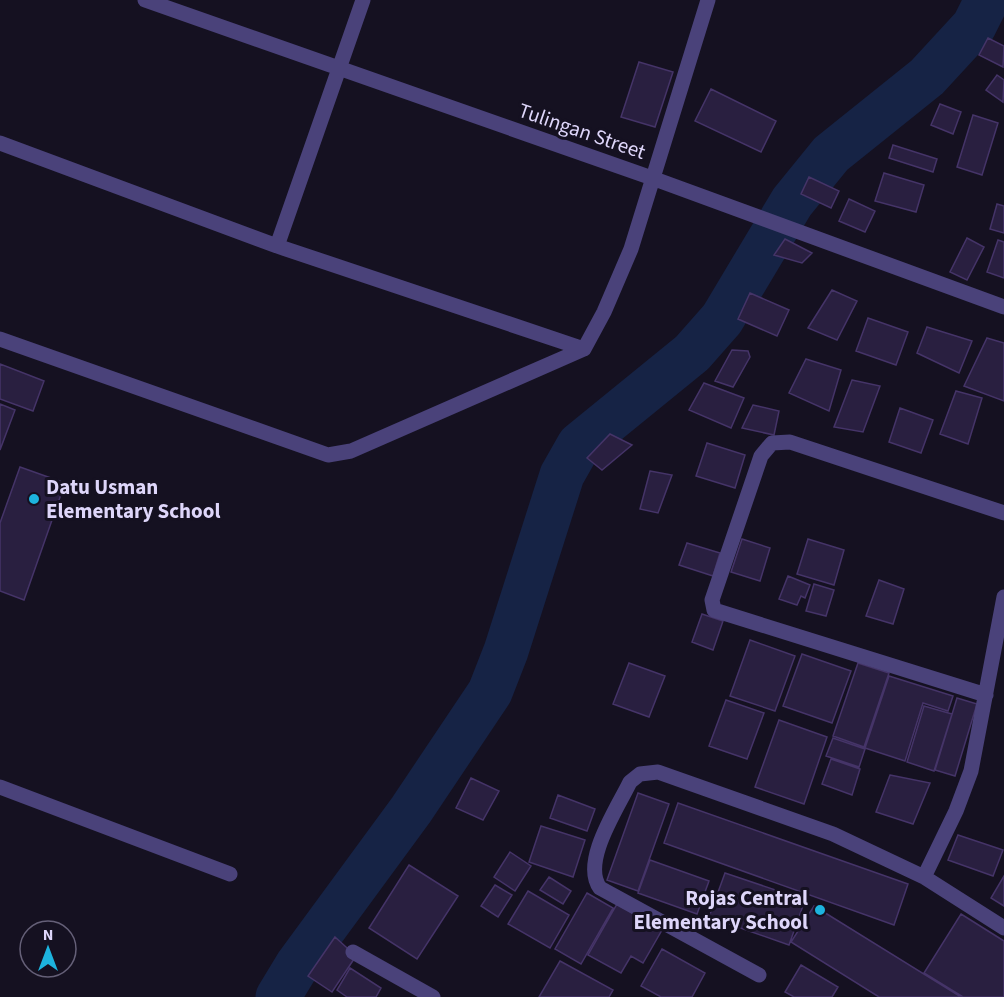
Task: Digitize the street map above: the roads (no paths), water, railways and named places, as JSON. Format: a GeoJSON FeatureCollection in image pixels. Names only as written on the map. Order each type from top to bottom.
{"type":"FeatureCollection","features":[{"type":"Feature","properties":{"kind":"street","name":"Tulingan Street"},"geometry":{"type":"LineString","coordinates":[[145,0],[652,178],[1004,307]]}},
{"type":"Feature","properties":{"kind":"street"},"geometry":{"type":"LineString","coordinates":[[278,246],[363,0]]}},
{"type":"Feature","properties":{"kind":"street"},"geometry":{"type":"LineString","coordinates":[[0,339],[328,455],[351,451],[584,349],[604,312],[631,249],[708,0]]}},
{"type":"Feature","properties":{"kind":"street"},"geometry":{"type":"LineString","coordinates":[[0,143],[278,246],[584,349]]}},
{"type":"Feature","properties":{"kind":"street"},"geometry":{"type":"LineString","coordinates":[[986,695],[714,610],[711,605],[761,456],[772,442],[790,442],[1004,513]]}},
{"type":"Feature","properties":{"kind":"street"},"geometry":{"type":"LineString","coordinates":[[924,878],[956,811],[971,771],[1004,597]]}},
{"type":"Feature","properties":{"kind":"street"},"geometry":{"type":"LineString","coordinates":[[759,975],[600,888],[594,880],[592,872],[596,854],[630,782],[640,774],[658,772],[833,834],[924,878],[1004,928]]}},
{"type":"Feature","properties":{"kind":"street"},"geometry":{"type":"LineString","coordinates":[[0,787],[230,874]]}},
{"type":"Feature","properties":{"kind":"street"},"geometry":{"type":"LineString","coordinates":[[353,952],[433,997]]}},
{"type":"Feature","properties":{"kind":"waterway"},"geometry":{"type":"LineString","coordinates":[[278,997],[298,964],[411,810],[490,692],[506,651],[562,475],[579,445],[692,353],[722,319],[792,202],[831,154],[927,77],[974,26],[987,0]]}},
{"type":"Feature","properties":{"kind":"place","name":"Datu Usman Elementary School"},"geometry":{"type":"Point","coordinates":[34,499]}},
{"type":"Feature","properties":{"kind":"place","name":"Rojas Central Elementary School"},"geometry":{"type":"Point","coordinates":[820,910]}}]}
